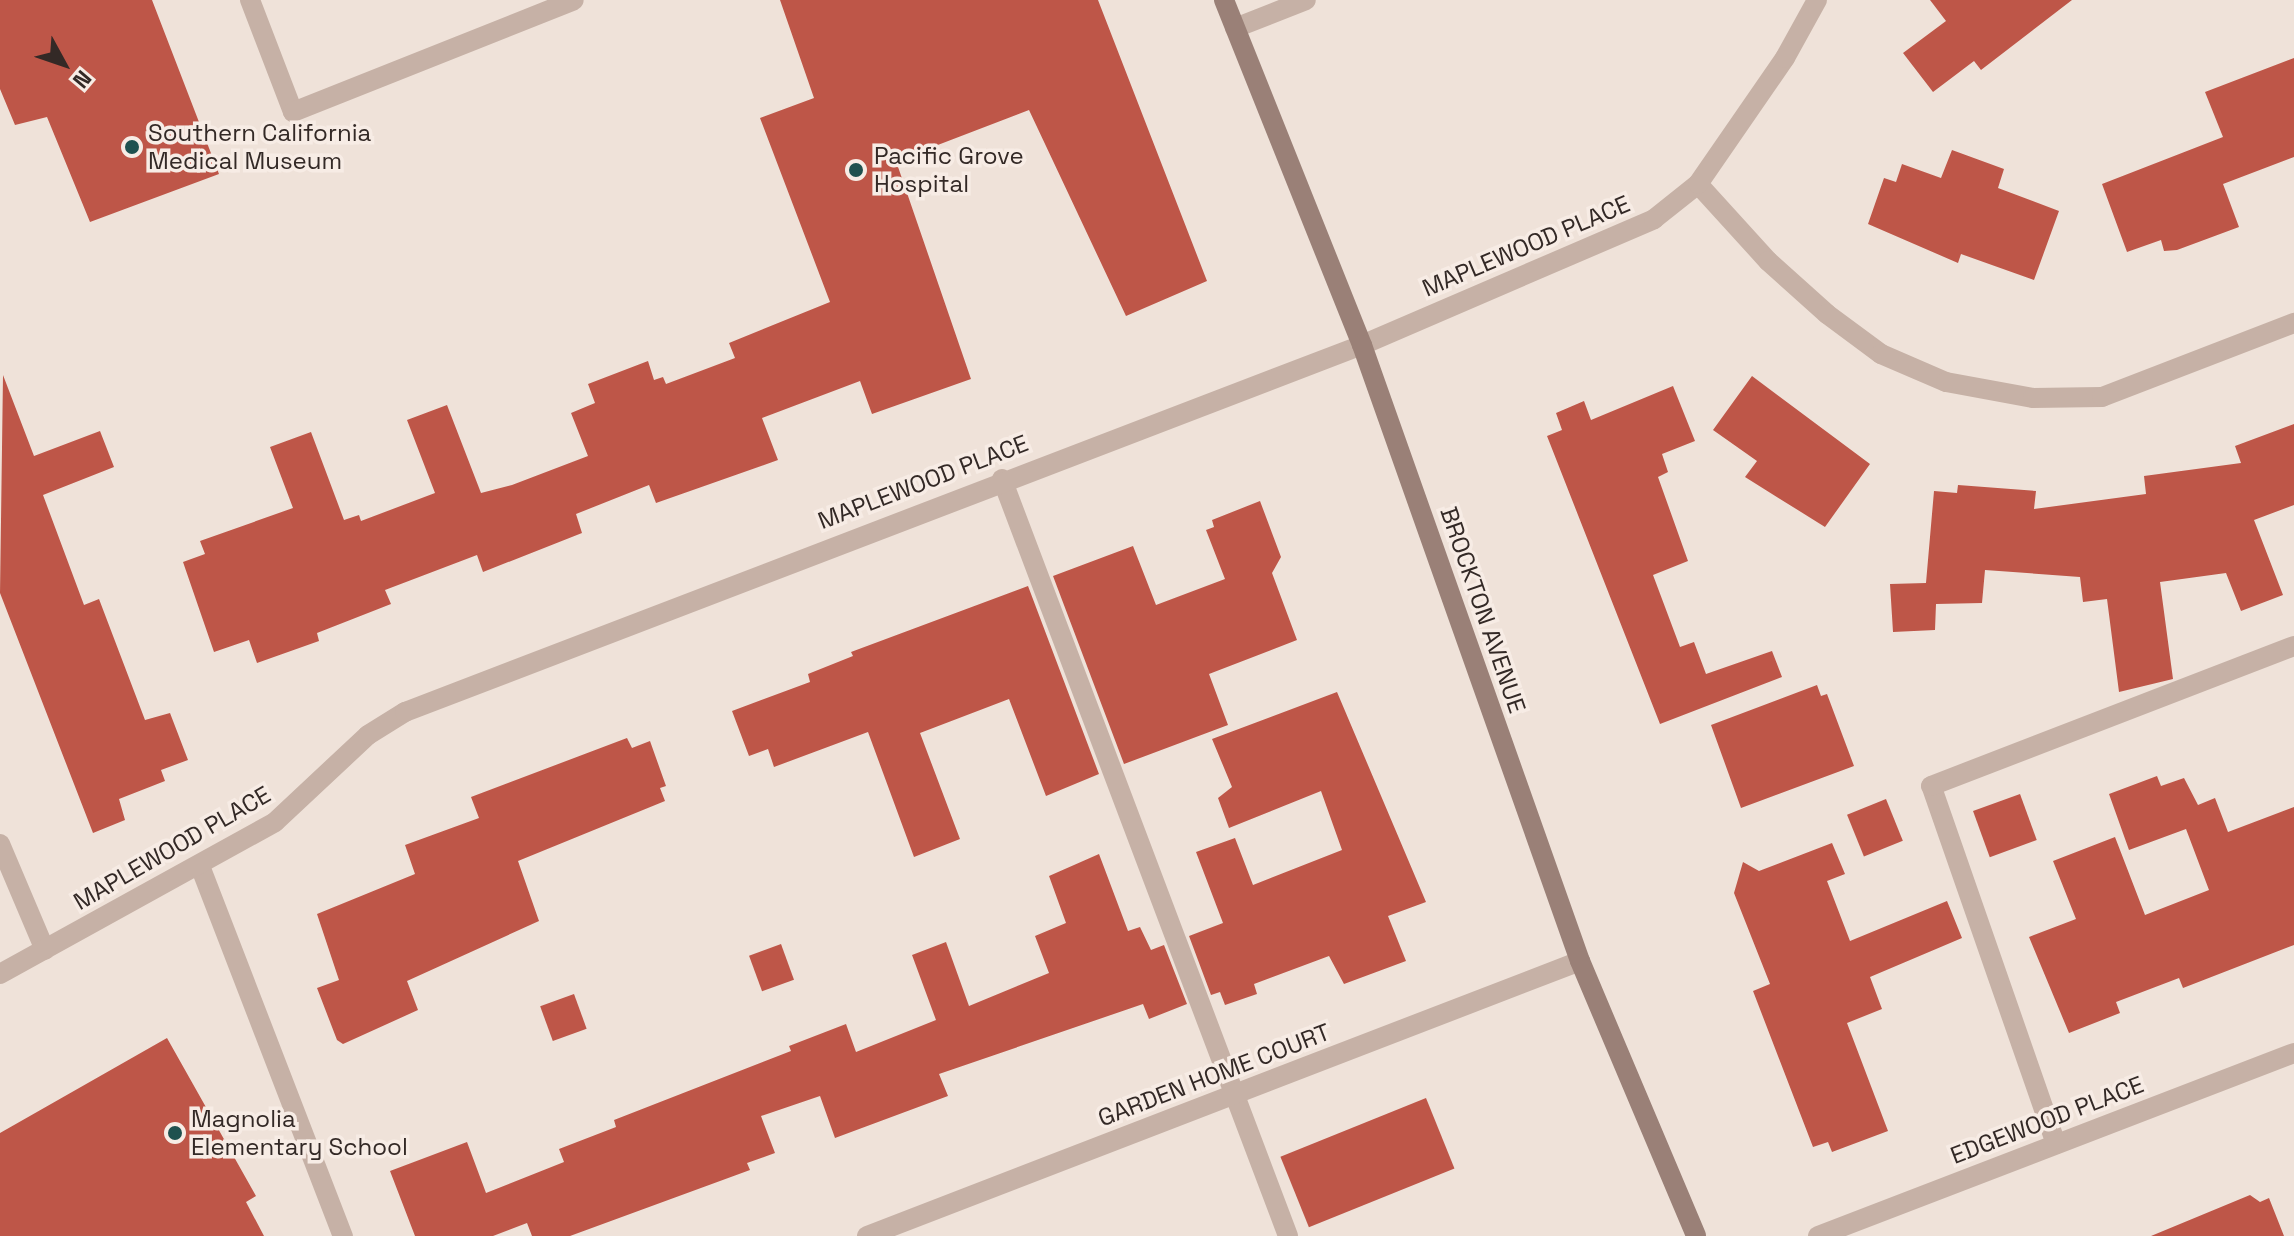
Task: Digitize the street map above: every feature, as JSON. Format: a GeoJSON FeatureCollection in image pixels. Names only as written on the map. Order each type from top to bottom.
{"type":"FeatureCollection","features":[{"type":"Feature","properties":{"kind":"main road","name":"BROCKTON AVENUE"},"geometry":{"type":"LineString","coordinates":[[1224,0],[1362,345],[1580,961],[1696,1236]]}},
{"type":"Feature","properties":{"kind":"street"},"geometry":{"type":"LineString","coordinates":[[250,0],[293,112],[574,0]]}},
{"type":"Feature","properties":{"kind":"street"},"geometry":{"type":"LineString","coordinates":[[1235,28],[1306,0]]}},
{"type":"Feature","properties":{"kind":"street","name":"MAPLEWOOD PLACE"},"geometry":{"type":"LineString","coordinates":[[0,974],[275,822],[368,735],[405,712],[1002,479],[1362,345],[1654,219],[1698,184],[1817,0]]}},
{"type":"Feature","properties":{"kind":"street"},"geometry":{"type":"LineString","coordinates":[[1698,184],[1768,261],[1827,314],[1881,354],[1946,382],[2033,398],[2102,397],[2294,323]]}},
{"type":"Feature","properties":{"kind":"street"},"geometry":{"type":"LineString","coordinates":[[1002,479],[1288,1236]]}},
{"type":"Feature","properties":{"kind":"street"},"geometry":{"type":"LineString","coordinates":[[2056,1144],[1931,786],[2294,646]]}},
{"type":"Feature","properties":{"kind":"street"},"geometry":{"type":"LineString","coordinates":[[0,844],[45,950]]}},
{"type":"Feature","properties":{"kind":"street"},"geometry":{"type":"LineString","coordinates":[[200,866],[343,1236]]}},
{"type":"Feature","properties":{"kind":"street","name":"GARDEN HOME COURT"},"geometry":{"type":"LineString","coordinates":[[867,1236],[1580,961]]}},
{"type":"Feature","properties":{"kind":"street","name":"EDGEWOOD PLACE"},"geometry":{"type":"LineString","coordinates":[[1818,1236],[2294,1053]]}},
{"type":"Feature","properties":{"kind":"building"},"geometry":{"type":"Polygon","coordinates":[[[0,0],[152,0],[219,174],[90,222],[47,117],[15,125],[0,89],[0,0]]]}},
{"type":"Feature","properties":{"kind":"building"},"geometry":{"type":"Polygon","coordinates":[[[780,0],[1098,0],[1207,281],[1126,316],[1029,110],[896,161],[971,379],[872,414],[860,381],[762,418],[778,460],[656,503],[649,485],[576,514],[582,533],[483,572],[477,555],[385,590],[391,604],[317,633],[319,641],[257,663],[249,640],[214,652],[183,562],[205,554],[200,541],[293,508],[270,447],[311,432],[344,520],[359,515],[361,521],[435,493],[407,420],[447,405],[481,493],[512,485],[588,456],[571,413],[595,403],[588,384],[648,361],[654,380],[663,377],[666,384],[735,358],[729,343],[830,302],[760,118],[814,98],[780,0]]]}},
{"type":"Feature","properties":{"kind":"building"},"geometry":{"type":"Polygon","coordinates":[[[1930,0],[2072,0],[1981,70],[1974,61],[1933,92],[1903,53],[1946,21],[1930,0]]]}},
{"type":"Feature","properties":{"kind":"building"},"geometry":{"type":"Polygon","coordinates":[[[2294,58],[2294,157],[2223,184],[2239,227],[2177,250],[2164,251],[2161,240],[2127,252],[2102,184],[2223,137],[2205,92],[2294,58]]]}},
{"type":"Feature","properties":{"kind":"building"},"geometry":{"type":"Polygon","coordinates":[[[1952,150],[2004,169],[1998,188],[2059,211],[2034,280],[1961,254],[1958,263],[1868,224],[1884,178],[1896,182],[1902,164],[1941,178],[1952,150]]]}},
{"type":"Feature","properties":{"kind":"building"},"geometry":{"type":"Polygon","coordinates":[[[3,375],[34,456],[100,431],[114,467],[43,495],[84,605],[99,599],[145,720],[170,713],[188,760],[161,770],[165,781],[119,799],[125,820],[93,833],[0,593],[3,375]]]}},
{"type":"Feature","properties":{"kind":"building"},"geometry":{"type":"Polygon","coordinates":[[[1752,376],[1870,464],[1825,527],[1745,477],[1757,461],[1713,430],[1752,376]]]}},
{"type":"Feature","properties":{"kind":"building"},"geometry":{"type":"Polygon","coordinates":[[[1673,386],[1695,441],[1662,454],[1668,472],[1658,477],[1688,561],[1653,575],[1680,647],[1694,642],[1706,674],[1772,651],[1782,677],[1660,724],[1547,436],[1562,430],[1556,413],[1584,401],[1591,420],[1673,386]]]}},
{"type":"Feature","properties":{"kind":"building"},"geometry":{"type":"Polygon","coordinates":[[[2294,424],[2294,505],[2254,520],[2283,595],[2241,611],[2226,573],[2160,582],[2173,679],[2119,692],[2107,599],[2083,602],[2080,577],[1985,570],[1982,603],[1936,604],[1935,630],[1893,632],[1890,584],[1926,583],[1934,491],[1957,493],[1958,485],[2036,491],[2034,509],[2146,494],[2144,476],[2241,463],[2235,446],[2294,424]]]}},
{"type":"Feature","properties":{"kind":"building"},"geometry":{"type":"Polygon","coordinates":[[[1260,501],[1281,557],[1272,573],[1297,640],[1209,674],[1228,725],[1124,764],[1053,576],[1133,546],[1156,605],[1225,579],[1206,530],[1214,527],[1212,520],[1260,501]]]}},
{"type":"Feature","properties":{"kind":"building"},"geometry":{"type":"Polygon","coordinates":[[[1028,586],[1099,774],[1046,796],[1009,699],[920,733],[960,839],[914,857],[868,732],[774,767],[768,749],[749,756],[732,711],[810,682],[808,674],[853,656],[851,652],[1028,586]]]}},
{"type":"Feature","properties":{"kind":"building"},"geometry":{"type":"Polygon","coordinates":[[[1817,685],[1821,696],[1827,694],[1854,766],[1741,808],[1711,725],[1817,685]]]}},
{"type":"Feature","properties":{"kind":"building"},"geometry":{"type":"Polygon","coordinates":[[[1337,692],[1426,902],[1388,916],[1406,961],[1344,984],[1329,956],[1254,984],[1257,994],[1225,1005],[1220,992],[1211,995],[1189,936],[1223,923],[1196,852],[1235,838],[1253,885],[1342,850],[1321,791],[1229,828],[1218,798],[1232,787],[1212,739],[1337,692]]]}},
{"type":"Feature","properties":{"kind":"building"},"geometry":{"type":"Polygon","coordinates":[[[627,738],[632,748],[650,741],[666,786],[660,788],[665,801],[518,861],[539,921],[407,981],[418,1010],[343,1044],[337,1040],[317,988],[339,980],[317,914],[415,874],[405,845],[479,818],[471,797],[627,738]]]}},
{"type":"Feature","properties":{"kind":"building"},"geometry":{"type":"Polygon","coordinates":[[[2157,776],[2161,786],[2184,778],[2198,805],[2215,798],[2228,832],[2294,807],[2294,945],[2183,988],[2179,978],[2116,1002],[2120,1013],[2069,1033],[2029,937],[2076,919],[2053,861],[2115,837],[2145,915],[2209,890],[2186,829],[2129,850],[2109,794],[2157,776]]]}},
{"type":"Feature","properties":{"kind":"building"},"geometry":{"type":"Polygon","coordinates":[[[2020,794],[2037,840],[1990,857],[1973,811],[2020,794]]]}},
{"type":"Feature","properties":{"kind":"building"},"geometry":{"type":"Polygon","coordinates":[[[1886,799],[1903,841],[1864,856],[1847,815],[1886,799]]]}},
{"type":"Feature","properties":{"kind":"building"},"geometry":{"type":"Polygon","coordinates":[[[1832,843],[1845,874],[1827,881],[1850,941],[1947,901],[1962,938],[1870,977],[1882,1009],[1847,1023],[1888,1131],[1832,1152],[1828,1142],[1813,1147],[1753,991],[1770,984],[1734,893],[1743,862],[1759,871],[1832,843]]]}},
{"type":"Feature","properties":{"kind":"building"},"geometry":{"type":"Polygon","coordinates":[[[1099,854],[1128,931],[1140,927],[1151,950],[1164,945],[1187,1004],[1149,1019],[1143,1004],[939,1074],[948,1096],[835,1138],[820,1096],[761,1116],[775,1153],[747,1163],[750,1170],[570,1236],[532,1236],[527,1223],[493,1236],[415,1236],[390,1171],[467,1142],[486,1193],[564,1162],[559,1149],[616,1127],[614,1120],[791,1051],[789,1046],[846,1024],[856,1052],[936,1020],[912,955],[946,942],[969,1006],[1049,973],[1035,936],[1066,923],[1049,876],[1099,854]]]}},
{"type":"Feature","properties":{"kind":"building"},"geometry":{"type":"Polygon","coordinates":[[[781,944],[794,980],[762,991],[749,956],[781,944]]]}},
{"type":"Feature","properties":{"kind":"building"},"geometry":{"type":"Polygon","coordinates":[[[574,994],[587,1029],[553,1041],[540,1006],[574,994]]]}},
{"type":"Feature","properties":{"kind":"building"},"geometry":{"type":"Polygon","coordinates":[[[167,1038],[256,1196],[246,1202],[264,1236],[0,1236],[0,1133],[167,1038]]]}},
{"type":"Feature","properties":{"kind":"building"},"geometry":{"type":"Polygon","coordinates":[[[1426,1098],[1454,1168],[1309,1227],[1280,1157],[1426,1098]]]}},
{"type":"Feature","properties":{"kind":"building"},"geometry":{"type":"Polygon","coordinates":[[[2250,1195],[2260,1202],[2269,1198],[2284,1236],[2151,1236],[2250,1195]]]}},
{"type":"Feature","properties":{"kind":"place","name":"Southern California Medical Museum"},"geometry":{"type":"Point","coordinates":[132,147]}},
{"type":"Feature","properties":{"kind":"place","name":"Pacific Grove Hospital"},"geometry":{"type":"Point","coordinates":[856,170]}},
{"type":"Feature","properties":{"kind":"place","name":"Magnolia Elementary School"},"geometry":{"type":"Point","coordinates":[175,1133]}}]}
